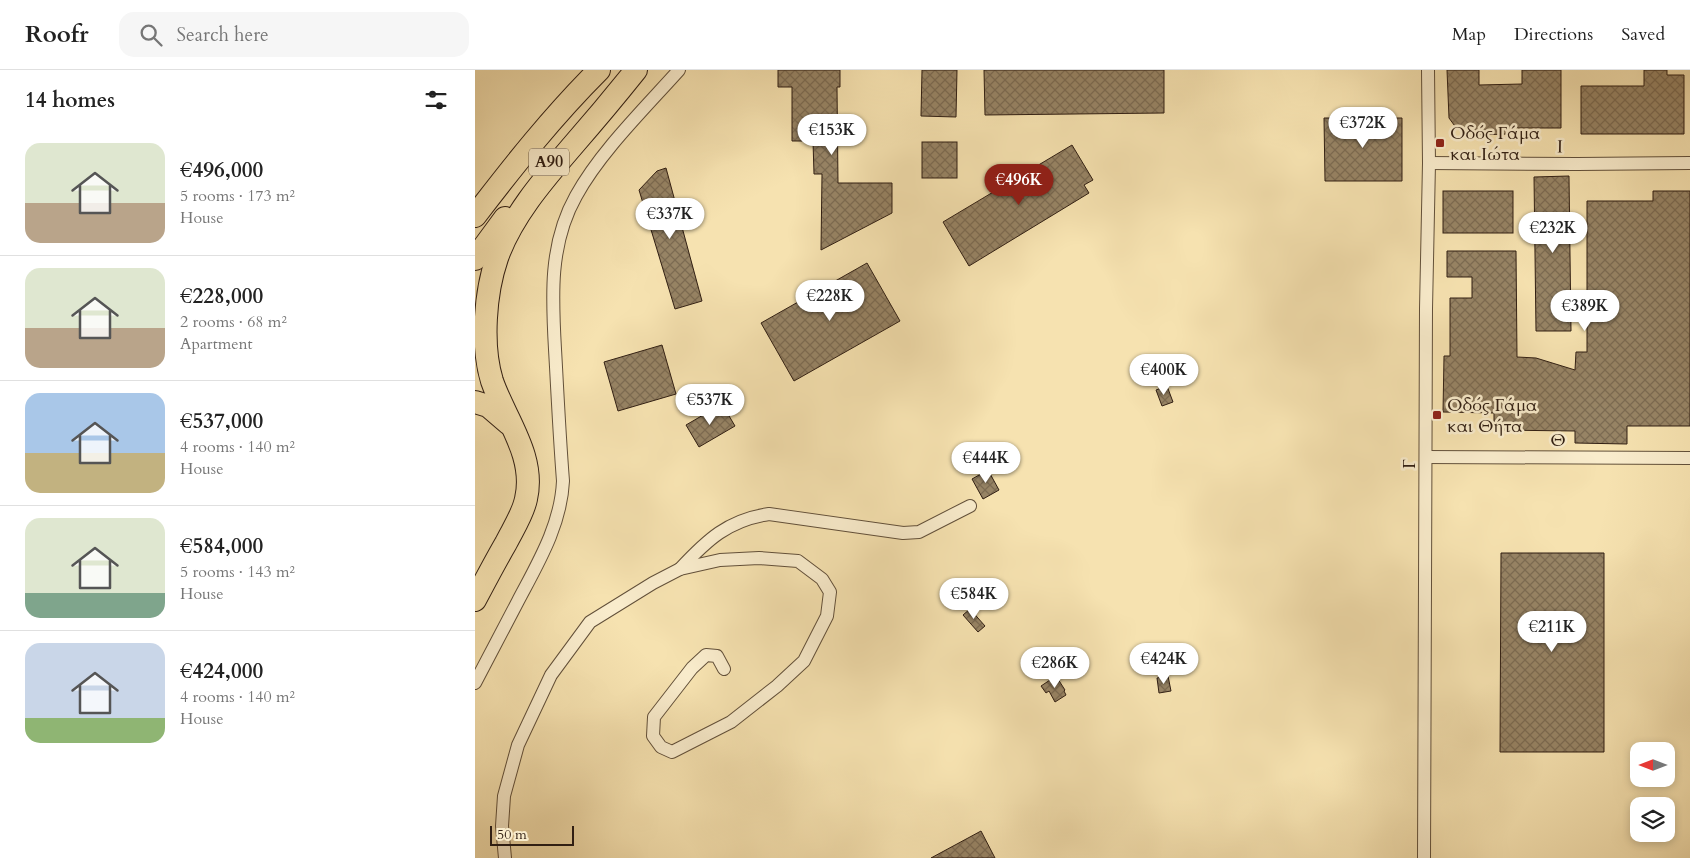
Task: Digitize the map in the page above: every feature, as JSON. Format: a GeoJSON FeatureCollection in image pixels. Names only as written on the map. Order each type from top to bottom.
{"type":"FeatureCollection","features":[{"type":"Feature","properties":{"kind":"highway","name":"Α90"},"geometry":{"type":"LineString","coordinates":[[475,216],[515,163],[566,103],[599,70]]}},
{"type":"Feature","properties":{"kind":"highway","name":"Α90"},"geometry":{"type":"LineString","coordinates":[[475,259],[545,165],[629,70]]}},
{"type":"Feature","properties":{"kind":"highway"},"geometry":{"type":"LineString","coordinates":[[475,600],[517,523],[526,499],[528,474],[522,447],[510,424],[492,380],[485,342],[487,300],[497,258],[513,224],[532,196],[636,70]]}},
{"type":"Feature","properties":{"kind":"highway"},"geometry":{"type":"LineString","coordinates":[[475,402],[487,406],[510,424]]}},
{"type":"Feature","properties":{"kind":"street"},"geometry":{"type":"LineString","coordinates":[[475,682],[537,566],[549,540],[561,502],[563,480],[553,284],[561,232],[575,197],[585,181],[611,147],[679,70]]}},
{"type":"Feature","properties":{"kind":"street","name":"Γ"},"geometry":{"type":"LineString","coordinates":[[1424,858],[1428,70]]}},
{"type":"Feature","properties":{"kind":"street","name":"Ι"},"geometry":{"type":"LineString","coordinates":[[1429,162],[1690,163]]}},
{"type":"Feature","properties":{"kind":"street","name":"Θ"},"geometry":{"type":"LineString","coordinates":[[1426,457],[1690,458]]}},
{"type":"Feature","properties":{"kind":"street"},"geometry":{"type":"LineString","coordinates":[[680,569],[706,541],[732,525],[752,516],[769,514],[903,534],[919,532],[971,506]]}},
{"type":"Feature","properties":{"kind":"street"},"geometry":{"type":"LineString","coordinates":[[505,858],[502,826],[504,796],[518,745],[551,675],[590,622],[653,583],[680,569],[720,560],[759,558],[798,561],[822,579],[830,592],[827,616],[805,661],[731,722],[672,752],[661,747],[653,736],[654,717],[692,668],[706,656],[717,656],[723,669]]}},
{"type":"Feature","properties":{"kind":"building"},"geometry":{"type":"Polygon","coordinates":[[[778,70],[840,70],[840,87],[837,87],[838,183],[892,183],[892,213],[821,250],[822,174],[814,174],[813,141],[792,141],[792,87],[778,87],[778,70]]]}},
{"type":"Feature","properties":{"kind":"building"},"geometry":{"type":"Polygon","coordinates":[[[922,70],[957,70],[956,117],[921,116],[922,70]]]}},
{"type":"Feature","properties":{"kind":"building"},"geometry":{"type":"Polygon","coordinates":[[[984,70],[1164,70],[1164,113],[985,115],[984,70]]]}},
{"type":"Feature","properties":{"kind":"building"},"geometry":{"type":"Polygon","coordinates":[[[1447,70],[1479,70],[1479,85],[1522,84],[1522,70],[1561,70],[1561,128],[1508,128],[1508,134],[1473,135],[1473,129],[1457,129],[1449,118],[1447,70]]]}},
{"type":"Feature","properties":{"kind":"building"},"geometry":{"type":"Polygon","coordinates":[[[1644,70],[1667,70],[1667,75],[1684,75],[1684,134],[1581,134],[1581,86],[1644,86],[1644,70]]]}},
{"type":"Feature","properties":{"kind":"building"},"geometry":{"type":"Polygon","coordinates":[[[1324,118],[1402,118],[1402,181],[1325,181],[1324,118]]]}},
{"type":"Feature","properties":{"kind":"building"},"geometry":{"type":"Polygon","coordinates":[[[922,142],[957,142],[957,178],[922,178],[922,142]]]}},
{"type":"Feature","properties":{"kind":"building"},"geometry":{"type":"Polygon","coordinates":[[[1072,145],[1093,180],[1084,185],[1089,193],[969,266],[943,222],[1072,145]]]}},
{"type":"Feature","properties":{"kind":"building"},"geometry":{"type":"Polygon","coordinates":[[[666,168],[702,301],[675,309],[639,190],[657,171],[666,168]]]}},
{"type":"Feature","properties":{"kind":"building"},"geometry":{"type":"Polygon","coordinates":[[[1569,176],[1571,331],[1536,331],[1534,177],[1569,176]]]}},
{"type":"Feature","properties":{"kind":"building"},"geometry":{"type":"Polygon","coordinates":[[[1443,191],[1513,191],[1513,233],[1443,233],[1443,191]]]}},
{"type":"Feature","properties":{"kind":"building"},"geometry":{"type":"Polygon","coordinates":[[[1653,191],[1690,191],[1690,426],[1627,426],[1627,444],[1575,443],[1575,431],[1494,430],[1494,413],[1443,412],[1444,356],[1450,356],[1450,298],[1472,298],[1472,277],[1447,277],[1447,251],[1516,251],[1517,357],[1536,358],[1575,370],[1576,352],[1587,352],[1587,201],[1653,201],[1653,191]]]}},
{"type":"Feature","properties":{"kind":"building"},"geometry":{"type":"Polygon","coordinates":[[[867,263],[900,321],[794,381],[761,323],[867,263]]]}},
{"type":"Feature","properties":{"kind":"building"},"geometry":{"type":"Polygon","coordinates":[[[662,345],[676,394],[618,411],[604,362],[662,345]]]}},
{"type":"Feature","properties":{"kind":"building"},"geometry":{"type":"Polygon","coordinates":[[[1167,386],[1173,402],[1162,406],[1156,390],[1167,386]]]}},
{"type":"Feature","properties":{"kind":"building"},"geometry":{"type":"Polygon","coordinates":[[[722,404],[735,426],[699,447],[686,425],[722,404]]]}},
{"type":"Feature","properties":{"kind":"building"},"geometry":{"type":"Polygon","coordinates":[[[988,470],[999,490],[983,499],[972,479],[988,470]]]}},
{"type":"Feature","properties":{"kind":"building"},"geometry":{"type":"Polygon","coordinates":[[[1501,553],[1604,553],[1604,752],[1500,752],[1501,553]]]}},
{"type":"Feature","properties":{"kind":"building"},"geometry":{"type":"Polygon","coordinates":[[[970,609],[985,626],[978,632],[963,615],[970,609]]]}},
{"type":"Feature","properties":{"kind":"building"},"geometry":{"type":"Polygon","coordinates":[[[1056,676],[1066,695],[1055,702],[1049,691],[1046,693],[1041,686],[1056,676]]]}},
{"type":"Feature","properties":{"kind":"building"},"geometry":{"type":"Polygon","coordinates":[[[1168,676],[1171,691],[1159,693],[1157,678],[1168,676]]]}},
{"type":"Feature","properties":{"kind":"building"},"geometry":{"type":"Polygon","coordinates":[[[981,831],[995,858],[931,858],[981,831]]]}},
{"type":"Feature","properties":{"kind":"place","name":"Οδός Γάμα και Ιώτα"},"geometry":{"type":"Point","coordinates":[1440,143]}},
{"type":"Feature","properties":{"kind":"place","name":"Οδός Γάμα και Θήτα"},"geometry":{"type":"Point","coordinates":[1437,415]}}]}
